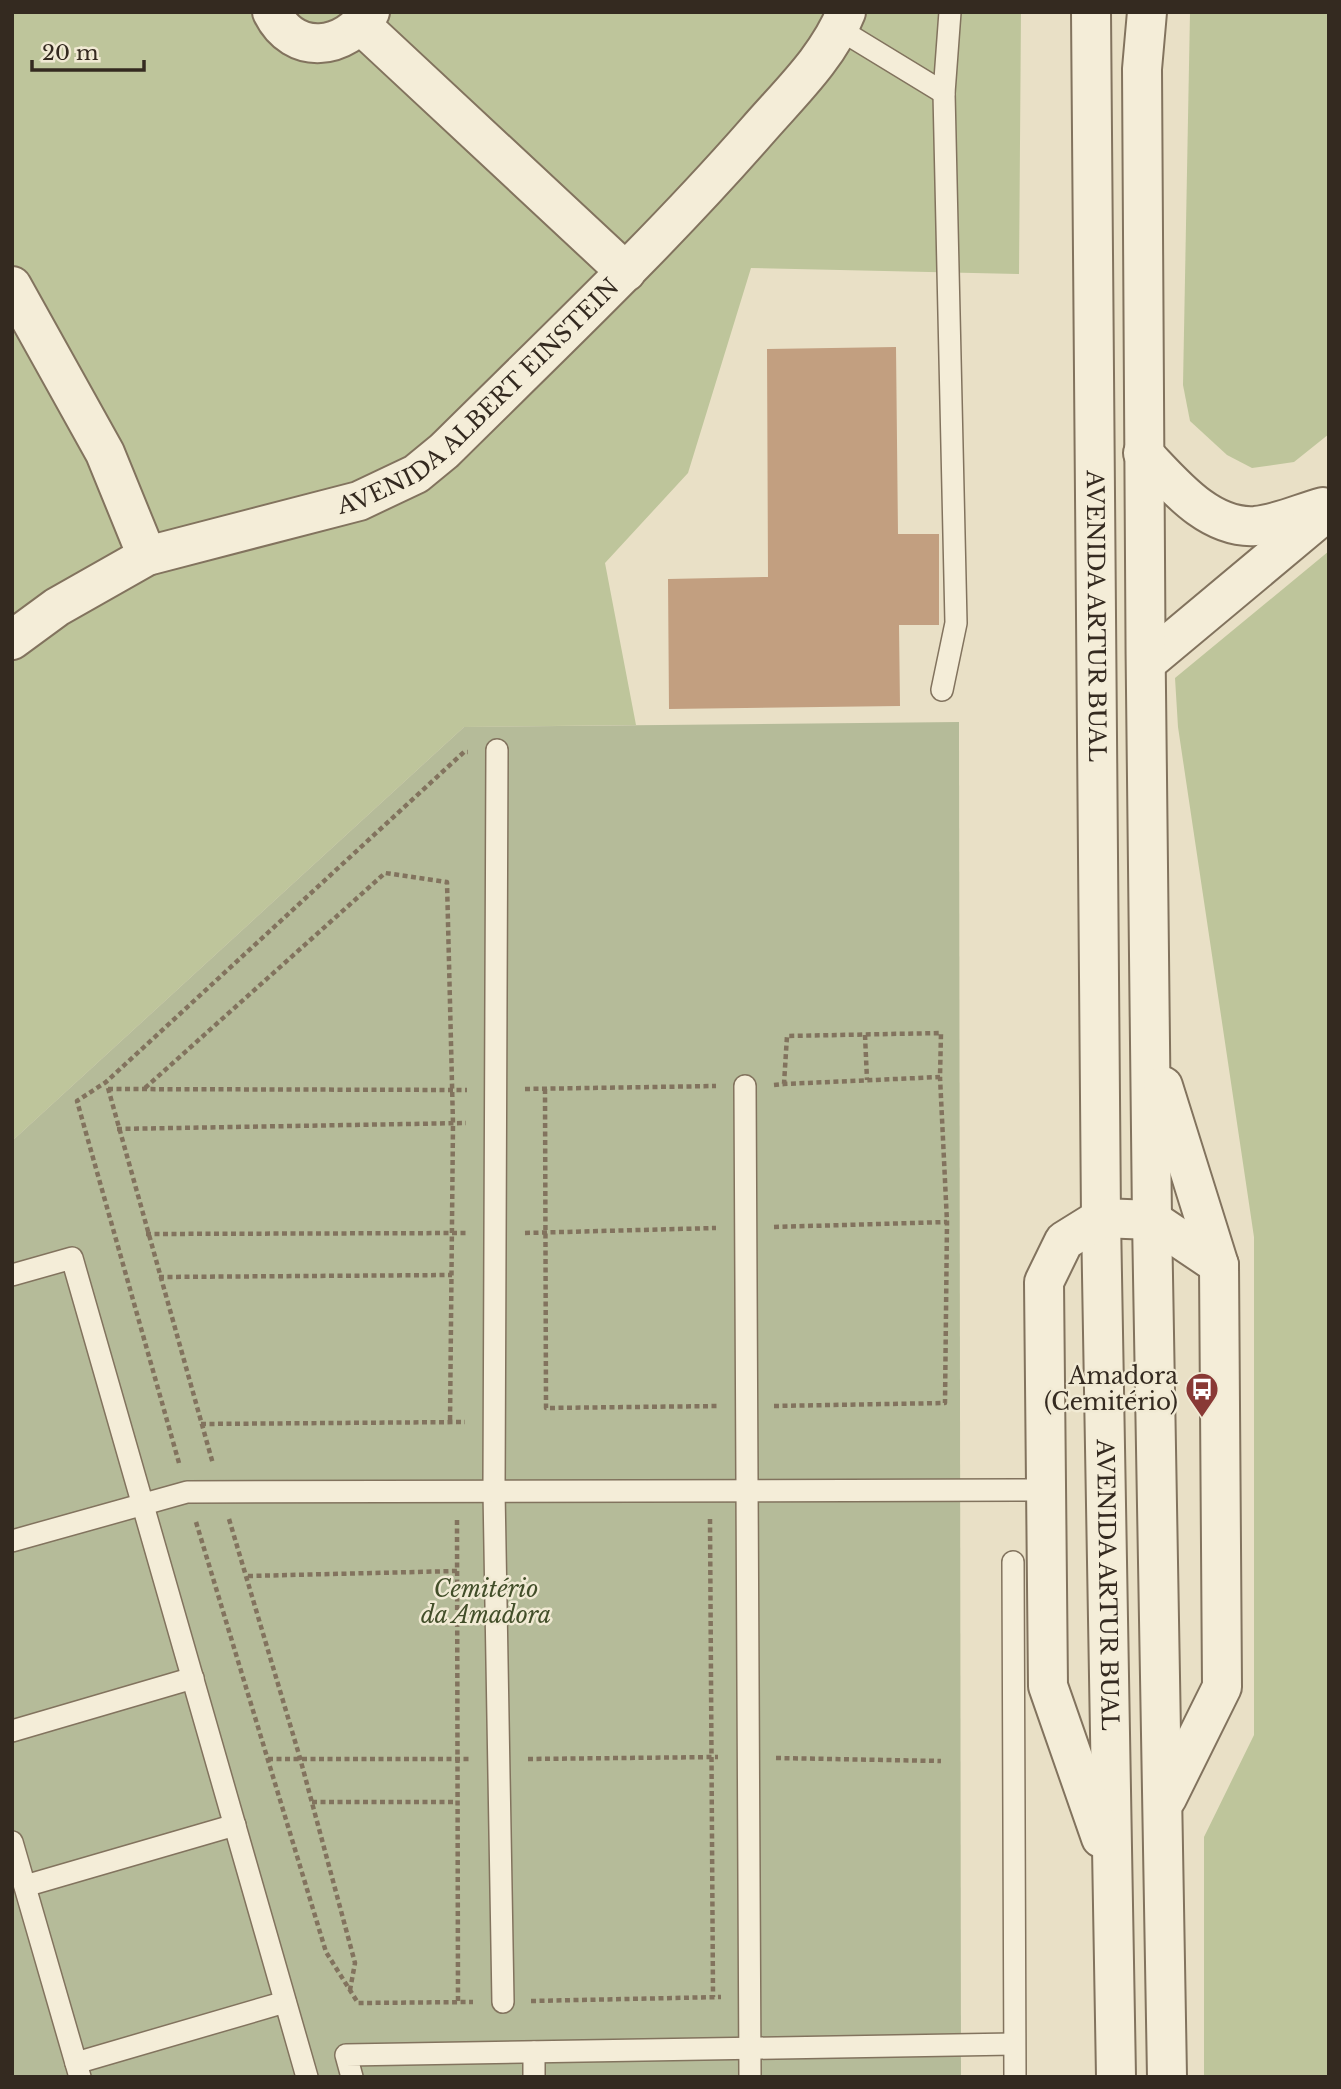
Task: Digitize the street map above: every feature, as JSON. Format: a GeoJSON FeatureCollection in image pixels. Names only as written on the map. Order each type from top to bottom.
{"type":"FeatureCollection","features":[{"type":"Feature","properties":{"kind":"street"},"geometry":{"type":"LineString","coordinates":[[272,12],[284,29],[298,38],[314,43],[332,43],[348,36],[366,19],[626,272]]}},
{"type":"Feature","properties":{"kind":"street","name":"AVENIDA ARTUR BUAL"},"geometry":{"type":"LineString","coordinates":[[1091,12],[1101,1218],[1116,2077]]}},
{"type":"Feature","properties":{"kind":"street","name":"AVENIDA ARTUR BUAL"},"geometry":{"type":"LineString","coordinates":[[1147,12],[1142,69],[1143,453],[1152,1220],[1167,2077]]}},
{"type":"Feature","properties":{"kind":"street","name":"AVENIDA ALBERT EINSTEIN"},"geometry":{"type":"LineString","coordinates":[[12,640],[57,607],[147,556],[359,501],[416,474],[626,272],[719,174],[821,57],[842,21]]}},
{"type":"Feature","properties":{"kind":"street"},"geometry":{"type":"LineString","coordinates":[[12,286],[105,453],[147,556]]}},
{"type":"Feature","properties":{"kind":"street"},"geometry":{"type":"LineString","coordinates":[[1143,453],[1197,505],[1237,524],[1266,524],[1329,508]]}},
{"type":"Feature","properties":{"kind":"street"},"geometry":{"type":"LineString","coordinates":[[1146,663],[1329,508]]}},
{"type":"Feature","properties":{"kind":"street","name":"AVENIDA ARTUR BUAL"},"geometry":{"type":"LineString","coordinates":[[1152,1049],[1219,1265],[1222,1687],[1164,1803]]}},
{"type":"Feature","properties":{"kind":"street"},"geometry":{"type":"LineString","coordinates":[[1101,1218],[1152,1220],[1219,1265]]}},
{"type":"Feature","properties":{"kind":"street","name":"AVENIDA ARTUR BUAL"},"geometry":{"type":"LineString","coordinates":[[1101,1218],[1065,1241],[1044,1282],[1046,1490],[1030,1685],[1113,1869]]}},
{"type":"Feature","properties":{"kind":"lane"},"geometry":{"type":"LineString","coordinates":[[942,690],[956,624],[944,93],[950,12]]}},
{"type":"Feature","properties":{"kind":"lane"},"geometry":{"type":"LineString","coordinates":[[842,21],[944,93]]}},
{"type":"Feature","properties":{"kind":"lane"},"geometry":{"type":"LineString","coordinates":[[497,750],[494,1491],[503,2002]]}},
{"type":"Feature","properties":{"kind":"lane"},"geometry":{"type":"LineString","coordinates":[[746,1086],[750,2077]]}},
{"type":"Feature","properties":{"kind":"lane"},"geometry":{"type":"LineString","coordinates":[[12,1275],[72,1258],[307,2077]]}},
{"type":"Feature","properties":{"kind":"lane"},"geometry":{"type":"LineString","coordinates":[[12,1541],[142,1502],[187,1492],[1046,1490]]}},
{"type":"Feature","properties":{"kind":"lane"},"geometry":{"type":"LineString","coordinates":[[1013,1562],[1030,1685],[1014,2044],[1015,2077]]}},
{"type":"Feature","properties":{"kind":"lane"},"geometry":{"type":"LineString","coordinates":[[12,1731],[193,1678]]}},
{"type":"Feature","properties":{"kind":"lane"},"geometry":{"type":"LineString","coordinates":[[25,1886],[235,1825]]}},
{"type":"Feature","properties":{"kind":"lane"},"geometry":{"type":"LineString","coordinates":[[12,1842],[78,2070],[285,2002]]}},
{"type":"Feature","properties":{"kind":"lane"},"geometry":{"type":"LineString","coordinates":[[352,2077],[346,2055],[1014,2044]]}},
{"type":"Feature","properties":{"kind":"lane"},"geometry":{"type":"LineString","coordinates":[[534,2052],[534,2077]]}},
{"type":"Feature","properties":{"kind":"path"},"geometry":{"type":"LineString","coordinates":[[497,750],[464,752],[106,1083],[77,1101],[187,1492],[326,1952],[358,2003],[750,1995]]}},
{"type":"Feature","properties":{"kind":"path"},"geometry":{"type":"LineString","coordinates":[[145,1088],[385,873],[447,882],[453,1124],[450,1422]]}},
{"type":"Feature","properties":{"kind":"path"},"geometry":{"type":"LineString","coordinates":[[108,1089],[495,1090],[746,1086],[940,1077],[941,1033],[787,1036],[783,1084]]}},
{"type":"Feature","properties":{"kind":"path"},"geometry":{"type":"LineString","coordinates":[[865,1035],[867,1080]]}},
{"type":"Feature","properties":{"kind":"path"},"geometry":{"type":"LineString","coordinates":[[106,1083],[146,1234],[312,1802],[355,1963],[350,1990]]}},
{"type":"Feature","properties":{"kind":"path"},"geometry":{"type":"LineString","coordinates":[[117,1129],[495,1123]]}},
{"type":"Feature","properties":{"kind":"path"},"geometry":{"type":"LineString","coordinates":[[146,1234],[495,1233],[947,1222]]}},
{"type":"Feature","properties":{"kind":"path"},"geometry":{"type":"LineString","coordinates":[[159,1278],[452,1276]]}},
{"type":"Feature","properties":{"kind":"path"},"geometry":{"type":"LineString","coordinates":[[201,1424],[494,1422]]}},
{"type":"Feature","properties":{"kind":"path"},"geometry":{"type":"LineString","coordinates":[[710,1490],[713,1997]]}},
{"type":"Feature","properties":{"kind":"path"},"geometry":{"type":"LineString","coordinates":[[457,1491],[458,2002]]}},
{"type":"Feature","properties":{"kind":"path"},"geometry":{"type":"LineString","coordinates":[[247,1576],[457,1571]]}},
{"type":"Feature","properties":{"kind":"path"},"geometry":{"type":"LineString","coordinates":[[268,1759],[749,1757],[941,1761]]}},
{"type":"Feature","properties":{"kind":"path"},"geometry":{"type":"LineString","coordinates":[[312,1802],[456,1802]]}},
{"type":"Feature","properties":{"kind":"green space"},"geometry":{"type":"Polygon","coordinates":[[[12,12],[1021,12],[1019,274],[751,268],[688,473],[605,563],[636,725],[464,727],[12,1141],[12,12]]]}},
{"type":"Feature","properties":{"kind":"green space"},"geometry":{"type":"Polygon","coordinates":[[[1190,12],[1329,12],[1329,434],[1294,462],[1252,468],[1227,455],[1190,421],[1183,385],[1190,12]]]}},
{"type":"Feature","properties":{"kind":"green space"},"geometry":{"type":"Polygon","coordinates":[[[1329,551],[1329,2077],[1204,2077],[1204,1837],[1254,1735],[1254,1237],[1178,727],[1175,678],[1329,551]]]}},
{"type":"Feature","properties":{"kind":"green space","name":"Cemitério da Amadora"},"geometry":{"type":"Polygon","coordinates":[[[959,722],[961,2077],[12,2077],[12,1141],[464,727],[959,722]]]}},
{"type":"Feature","properties":{"kind":"building"},"geometry":{"type":"Polygon","coordinates":[[[896,347],[898,534],[939,534],[939,625],[899,625],[900,706],[669,709],[668,579],[768,577],[767,349],[896,347]]]}},
{"type":"Feature","properties":{"kind":"place","name":"Amadora (Cemitério)"},"geometry":{"type":"Point","coordinates":[1202,1419]}}]}
